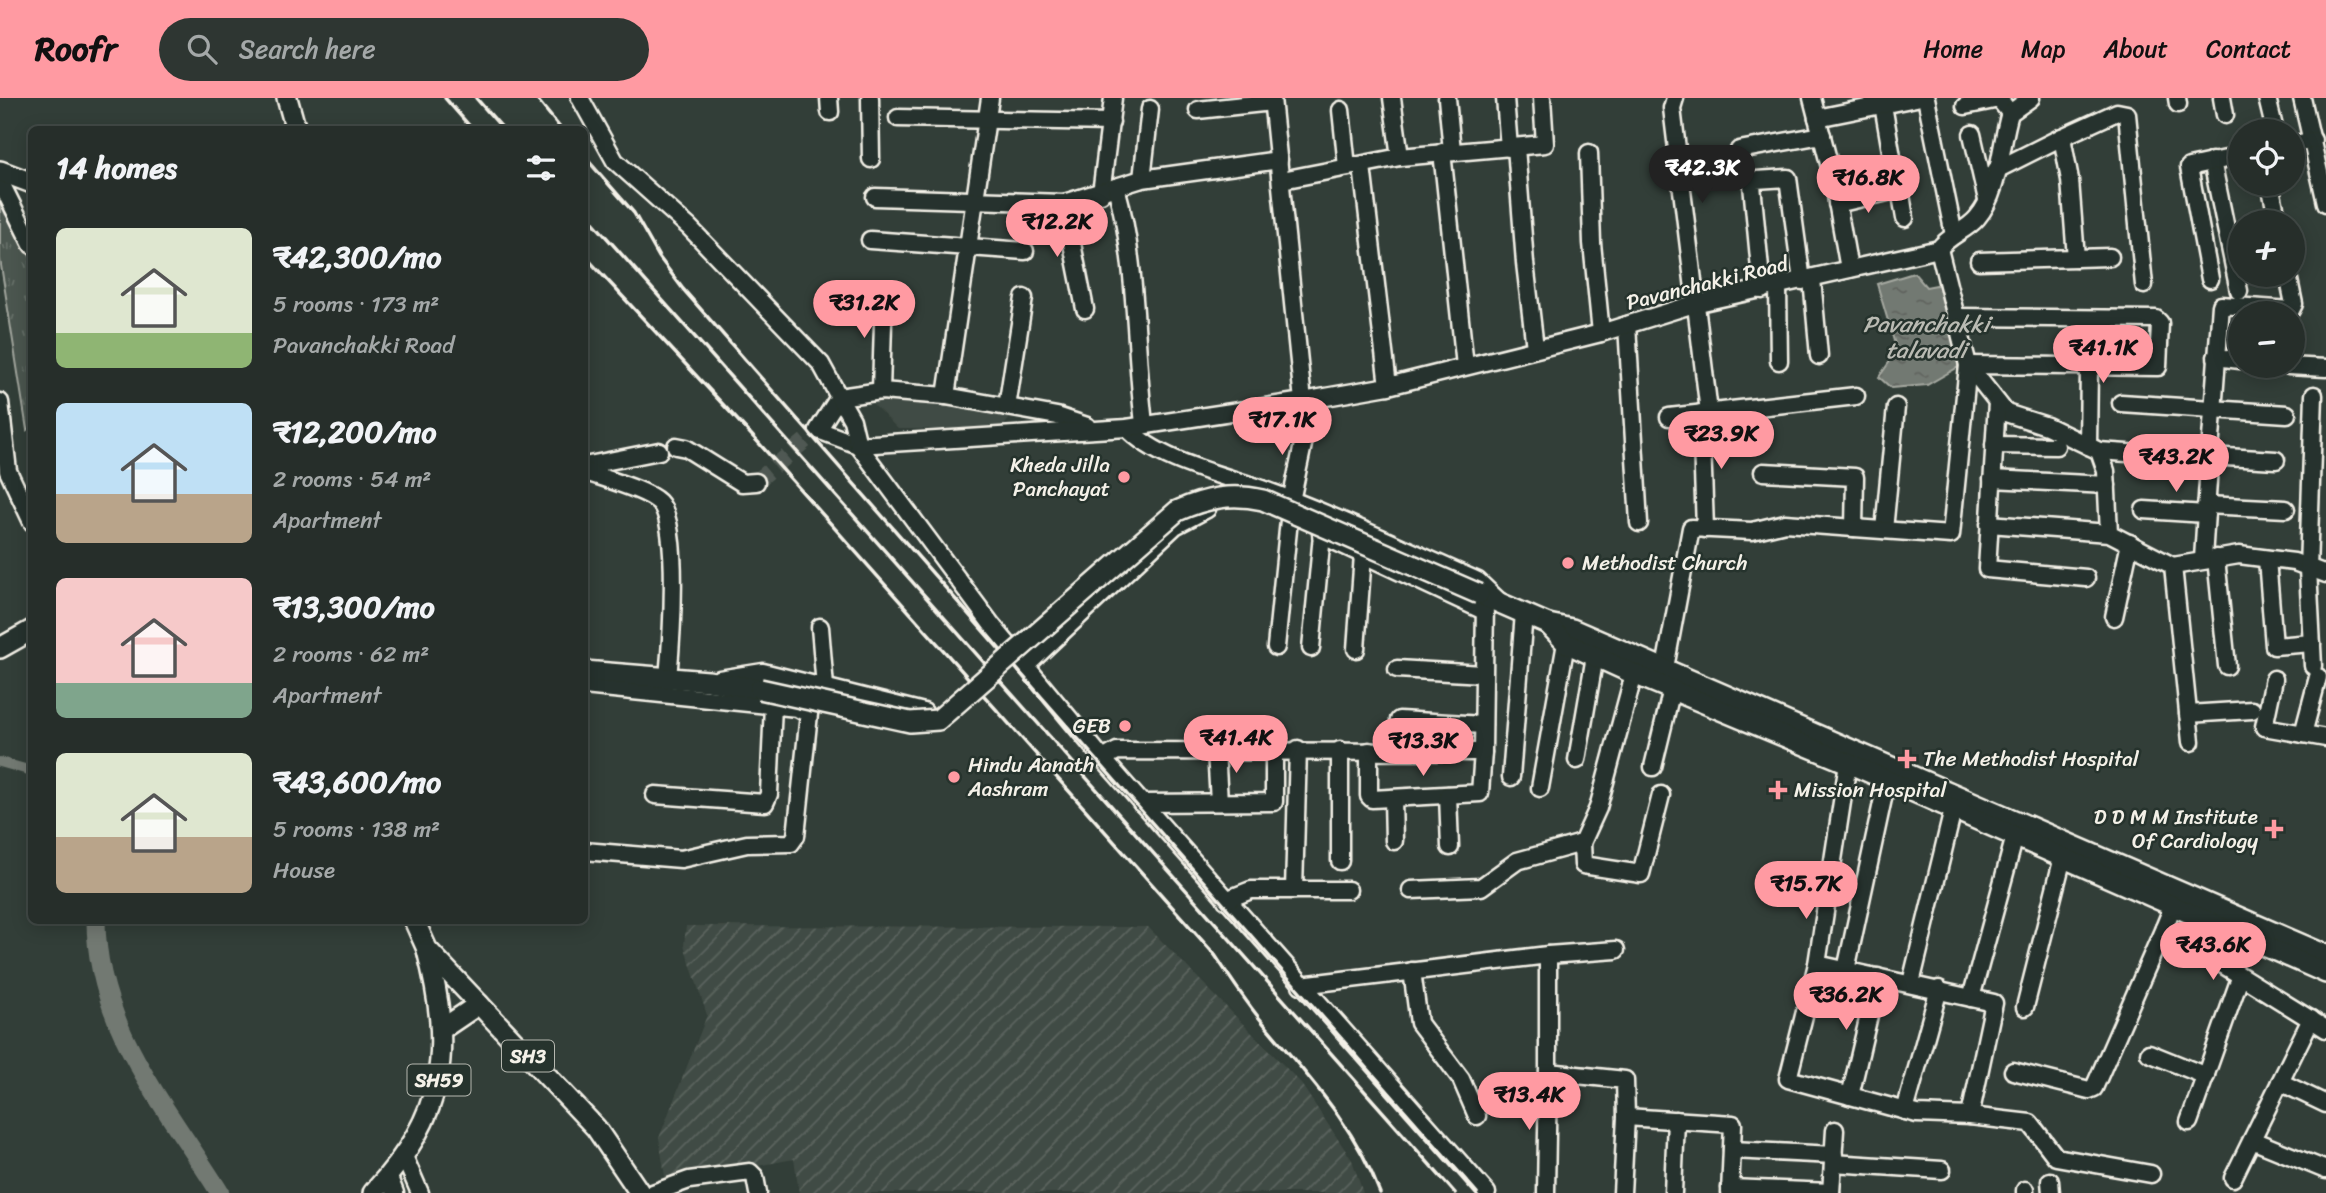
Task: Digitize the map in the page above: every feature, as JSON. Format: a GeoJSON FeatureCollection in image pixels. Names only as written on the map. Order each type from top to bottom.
{"type":"FeatureCollection","features":[{"type":"Feature","properties":{"kind":"main road"},"geometry":{"type":"LineString","coordinates":[[286,98],[295,126]]}},
{"type":"Feature","properties":{"kind":"main road"},"geometry":{"type":"LineString","coordinates":[[0,170],[28,181]]}},
{"type":"Feature","properties":{"kind":"main road"},"geometry":{"type":"LineString","coordinates":[[588,671],[708,681],[760,689],[910,722],[938,720],[1177,511],[1228,495],[1263,500],[1487,601],[1548,624],[1572,629],[1665,668],[2326,955]]}},
{"type":"Feature","properties":{"kind":"main road"},"geometry":{"type":"LineString","coordinates":[[1548,624],[1566,643],[1634,674],[1848,763],[2326,973]]}},
{"type":"Feature","properties":{"kind":"main road"},"geometry":{"type":"LineString","coordinates":[[0,648],[28,632]]}},
{"type":"Feature","properties":{"kind":"main road","name":"SH3"},"geometry":{"type":"LineString","coordinates":[[416,924],[427,949],[596,1128],[640,1193]]}},
{"type":"Feature","properties":{"kind":"main road","name":"SH59"},"geometry":{"type":"LineString","coordinates":[[373,1193],[392,1184],[404,1154],[435,1095],[442,1063],[442,1029],[438,992],[427,949]]}},
{"type":"Feature","properties":{"kind":"main road"},"geometry":{"type":"LineString","coordinates":[[442,1029],[479,1004]]}},
{"type":"Feature","properties":{"kind":"street"},"geometry":{"type":"LineString","coordinates":[[580,98],[615,161],[689,227],[813,355],[852,420],[858,445],[1026,666],[1103,759],[1487,1193]]}},
{"type":"Feature","properties":{"kind":"street"},"geometry":{"type":"LineString","coordinates":[[870,98],[872,159]]}},
{"type":"Feature","properties":{"kind":"street"},"geometry":{"type":"LineString","coordinates":[[946,396],[990,98]]}},
{"type":"Feature","properties":{"kind":"street"},"geometry":{"type":"LineString","coordinates":[[1113,98],[1109,191],[1132,265],[1136,358],[1144,423]]}},
{"type":"Feature","properties":{"kind":"street"},"geometry":{"type":"LineString","coordinates":[[1392,98],[1400,157]]}},
{"type":"Feature","properties":{"kind":"street"},"geometry":{"type":"LineString","coordinates":[[1447,98],[1447,152],[1465,366]]}},
{"type":"Feature","properties":{"kind":"street"},"geometry":{"type":"LineString","coordinates":[[1505,98],[1513,147],[1535,348]]}},
{"type":"Feature","properties":{"kind":"street"},"geometry":{"type":"LineString","coordinates":[[1282,180],[1400,157],[1545,144],[1542,98]]}},
{"type":"Feature","properties":{"kind":"street"},"geometry":{"type":"LineString","coordinates":[[1675,98],[1672,108],[1705,413],[1705,529]]}},
{"type":"Feature","properties":{"kind":"street"},"geometry":{"type":"LineString","coordinates":[[1812,98],[1838,204],[1849,270]]}},
{"type":"Feature","properties":{"kind":"street"},"geometry":{"type":"LineString","coordinates":[[1817,118],[1916,98]]}},
{"type":"Feature","properties":{"kind":"street"},"geometry":{"type":"LineString","coordinates":[[1926,98],[1954,235]]}},
{"type":"Feature","properties":{"kind":"street"},"geometry":{"type":"LineString","coordinates":[[1965,106],[1999,99],[2010,113],[2031,98]]}},
{"type":"Feature","properties":{"kind":"street"},"geometry":{"type":"LineString","coordinates":[[2222,98],[2225,115]]}},
{"type":"Feature","properties":{"kind":"street"},"geometry":{"type":"LineString","coordinates":[[2267,98],[2272,119]]}},
{"type":"Feature","properties":{"kind":"street"},"geometry":{"type":"LineString","coordinates":[[2302,98],[2326,203]]}},
{"type":"Feature","properties":{"kind":"street"},"geometry":{"type":"LineString","coordinates":[[1198,110],[1272,100],[1303,401]]}},
{"type":"Feature","properties":{"kind":"street"},"geometry":{"type":"LineString","coordinates":[[1882,105],[1892,157]]}},
{"type":"Feature","properties":{"kind":"street"},"geometry":{"type":"LineString","coordinates":[[1142,178],[1150,109]]}},
{"type":"Feature","properties":{"kind":"street"},"geometry":{"type":"LineString","coordinates":[[1341,110],[1354,167],[1388,386]]}},
{"type":"Feature","properties":{"kind":"street"},"geometry":{"type":"LineString","coordinates":[[1996,170],[2062,136],[2117,112],[2127,114],[2144,285]]}},
{"type":"Feature","properties":{"kind":"street","name":"Pavanchakki Road"},"geometry":{"type":"LineString","coordinates":[[858,445],[1127,428],[1144,423],[1388,386],[1601,333],[1695,304],[1939,249],[1954,235],[1967,228],[1988,202],[2010,113]]}},
{"type":"Feature","properties":{"kind":"street"},"geometry":{"type":"LineString","coordinates":[[898,118],[1111,122]]}},
{"type":"Feature","properties":{"kind":"street"},"geometry":{"type":"LineString","coordinates":[[1972,134],[1988,202]]}},
{"type":"Feature","properties":{"kind":"street"},"geometry":{"type":"LineString","coordinates":[[1739,150],[1822,135]]}},
{"type":"Feature","properties":{"kind":"street"},"geometry":{"type":"LineString","coordinates":[[2062,136],[2070,180],[2076,258]]}},
{"type":"Feature","properties":{"kind":"street"},"geometry":{"type":"LineString","coordinates":[[2305,142],[2313,140]]}},
{"type":"Feature","properties":{"kind":"street"},"geometry":{"type":"LineString","coordinates":[[1589,153],[1592,243],[1601,333]]}},
{"type":"Feature","properties":{"kind":"street"},"geometry":{"type":"LineString","coordinates":[[2210,279],[2188,170],[2192,164],[2228,158]]}},
{"type":"Feature","properties":{"kind":"street"},"geometry":{"type":"LineString","coordinates":[[876,197],[1064,203],[1109,191],[1142,178],[1279,160]]}},
{"type":"Feature","properties":{"kind":"street"},"geometry":{"type":"LineString","coordinates":[[2212,161],[2239,292]]}},
{"type":"Feature","properties":{"kind":"street"},"geometry":{"type":"LineString","coordinates":[[1762,289],[1752,185],[1756,180],[1784,177],[1790,182],[1819,356]]}},
{"type":"Feature","properties":{"kind":"street"},"geometry":{"type":"LineString","coordinates":[[0,181],[28,237]]}},
{"type":"Feature","properties":{"kind":"street"},"geometry":{"type":"LineString","coordinates":[[1838,204],[1900,189],[1905,218]]}},
{"type":"Feature","properties":{"kind":"street"},"geometry":{"type":"LineString","coordinates":[[1064,203],[1086,309]]}},
{"type":"Feature","properties":{"kind":"street"},"geometry":{"type":"LineString","coordinates":[[870,240],[1025,251]]}},
{"type":"Feature","properties":{"kind":"street"},"geometry":{"type":"LineString","coordinates":[[1665,668],[1692,528],[1752,531],[1785,523],[1951,535],[1968,365],[1939,249]]}},
{"type":"Feature","properties":{"kind":"street"},"geometry":{"type":"LineString","coordinates":[[1979,261],[2110,257]]}},
{"type":"Feature","properties":{"kind":"street"},"geometry":{"type":"LineString","coordinates":[[1779,286],[1779,360]]}},
{"type":"Feature","properties":{"kind":"street"},"geometry":{"type":"LineString","coordinates":[[2227,666],[2209,559],[2206,509],[2221,305],[2291,310],[2294,304],[2290,287]]}},
{"type":"Feature","properties":{"kind":"street"},"geometry":{"type":"LineString","coordinates":[[881,391],[884,289]]}},
{"type":"Feature","properties":{"kind":"street"},"geometry":{"type":"LineString","coordinates":[[1007,407],[1024,298]]}},
{"type":"Feature","properties":{"kind":"street"},"geometry":{"type":"LineString","coordinates":[[1956,317],[2159,320],[2158,367],[1968,365]]}},
{"type":"Feature","properties":{"kind":"street"},"geometry":{"type":"LineString","coordinates":[[1627,324],[1639,523]]}},
{"type":"Feature","properties":{"kind":"street"},"geometry":{"type":"LineString","coordinates":[[2216,357],[2228,358]]}},
{"type":"Feature","properties":{"kind":"street"},"geometry":{"type":"LineString","coordinates":[[1968,365],[2006,413],[2048,426],[2093,448],[2209,460],[2276,460]]}},
{"type":"Feature","properties":{"kind":"street"},"geometry":{"type":"LineString","coordinates":[[2089,366],[2093,448],[2106,471],[2109,533]]}},
{"type":"Feature","properties":{"kind":"street"},"geometry":{"type":"LineString","coordinates":[[2305,367],[2326,368]]}},
{"type":"Feature","properties":{"kind":"street"},"geometry":{"type":"LineString","coordinates":[[858,445],[818,430],[839,397],[881,391],[946,396],[1057,416],[1094,429]]}},
{"type":"Feature","properties":{"kind":"street"},"geometry":{"type":"LineString","coordinates":[[2303,734],[2315,671],[2308,569],[2318,514],[2320,418],[2314,395]]}},
{"type":"Feature","properties":{"kind":"street"},"geometry":{"type":"LineString","coordinates":[[1670,417],[1856,396]]}},
{"type":"Feature","properties":{"kind":"street"},"geometry":{"type":"LineString","coordinates":[[1997,401],[1987,566],[1990,570],[2086,578]]}},
{"type":"Feature","properties":{"kind":"street"},"geometry":{"type":"LineString","coordinates":[[0,402],[8,471],[28,514]]}},
{"type":"Feature","properties":{"kind":"street"},"geometry":{"type":"LineString","coordinates":[[2121,403],[2287,414]]}},
{"type":"Feature","properties":{"kind":"street"},"geometry":{"type":"LineString","coordinates":[[1884,530],[1896,407]]}},
{"type":"Feature","properties":{"kind":"street"},"geometry":{"type":"LineString","coordinates":[[1291,501],[1308,421]]}},
{"type":"Feature","properties":{"kind":"street"},"geometry":{"type":"LineString","coordinates":[[1127,428],[1139,441],[1187,462],[1291,501],[1478,581],[1487,601],[1480,793],[1369,798],[1369,751]]}},
{"type":"Feature","properties":{"kind":"street"},"geometry":{"type":"LineString","coordinates":[[1994,445],[2056,446]]}},
{"type":"Feature","properties":{"kind":"street"},"geometry":{"type":"LineString","coordinates":[[677,446],[686,448],[742,482],[756,482]]}},
{"type":"Feature","properties":{"kind":"street"},"geometry":{"type":"LineString","coordinates":[[588,468],[659,451]]}},
{"type":"Feature","properties":{"kind":"street"},"geometry":{"type":"LineString","coordinates":[[588,471],[657,500],[668,516],[674,608],[668,678]]}},
{"type":"Feature","properties":{"kind":"street"},"geometry":{"type":"LineString","coordinates":[[1763,472],[1854,477],[1854,528]]}},
{"type":"Feature","properties":{"kind":"street"},"geometry":{"type":"LineString","coordinates":[[1992,479],[2107,485]]}},
{"type":"Feature","properties":{"kind":"street"},"geometry":{"type":"LineString","coordinates":[[1026,666],[1175,526],[1195,513],[1216,506],[1248,505],[1289,520],[1363,555],[1487,601]]}},
{"type":"Feature","properties":{"kind":"street"},"geometry":{"type":"LineString","coordinates":[[2144,510],[2286,509]]}},
{"type":"Feature","properties":{"kind":"street"},"geometry":{"type":"LineString","coordinates":[[1276,647],[1289,520]]}},
{"type":"Feature","properties":{"kind":"street"},"geometry":{"type":"LineString","coordinates":[[1989,524],[2109,533],[2173,566],[2239,555],[2294,562],[2326,574]]}},
{"type":"Feature","properties":{"kind":"street"},"geometry":{"type":"LineString","coordinates":[[1311,648],[1322,536]]}},
{"type":"Feature","properties":{"kind":"street"},"geometry":{"type":"LineString","coordinates":[[2114,617],[2130,543]]}},
{"type":"Feature","properties":{"kind":"street"},"geometry":{"type":"LineString","coordinates":[[1356,649],[1363,555]]}},
{"type":"Feature","properties":{"kind":"street"},"geometry":{"type":"LineString","coordinates":[[2267,559],[2273,646],[2312,643]]}},
{"type":"Feature","properties":{"kind":"street"},"geometry":{"type":"LineString","coordinates":[[2173,566],[2191,742]]}},
{"type":"Feature","properties":{"kind":"street"},"geometry":{"type":"LineString","coordinates":[[1511,777],[1524,613]]}},
{"type":"Feature","properties":{"kind":"street"},"geometry":{"type":"LineString","coordinates":[[820,627],[825,687]]}},
{"type":"Feature","properties":{"kind":"street"},"geometry":{"type":"LineString","coordinates":[[1540,788],[1566,643]]}},
{"type":"Feature","properties":{"kind":"street"},"geometry":{"type":"LineString","coordinates":[[1577,760],[1595,656]]}},
{"type":"Feature","properties":{"kind":"street"},"geometry":{"type":"LineString","coordinates":[[1397,669],[1483,674]]}},
{"type":"Feature","properties":{"kind":"street"},"geometry":{"type":"LineString","coordinates":[[708,681],[763,672],[924,712]]}},
{"type":"Feature","properties":{"kind":"street"},"geometry":{"type":"LineString","coordinates":[[1634,674],[1598,808],[1582,843],[1582,862],[1585,866],[1641,874],[1661,795]]}},
{"type":"Feature","properties":{"kind":"street"},"geometry":{"type":"LineString","coordinates":[[2274,679],[2264,727],[2326,738]]}},
{"type":"Feature","properties":{"kind":"street"},"geometry":{"type":"LineString","coordinates":[[588,686],[773,705],[797,708],[809,714],[794,841],[747,844],[681,859],[588,851]]}},
{"type":"Feature","properties":{"kind":"street"},"geometry":{"type":"LineString","coordinates":[[1653,767],[1672,689]]}},
{"type":"Feature","properties":{"kind":"street"},"geometry":{"type":"LineString","coordinates":[[655,795],[765,803],[769,794],[773,705]]}},
{"type":"Feature","properties":{"kind":"street"},"geometry":{"type":"LineString","coordinates":[[2188,714],[2252,710]]}},
{"type":"Feature","properties":{"kind":"street"},"geometry":{"type":"LineString","coordinates":[[1399,720],[1483,725]]}},
{"type":"Feature","properties":{"kind":"street"},"geometry":{"type":"LineString","coordinates":[[1142,803],[1274,802],[1275,749]]}},
{"type":"Feature","properties":{"kind":"street"},"geometry":{"type":"LineString","coordinates":[[1103,759],[1117,751],[1298,749],[1483,752]]}},
{"type":"Feature","properties":{"kind":"street"},"geometry":{"type":"LineString","coordinates":[[1294,890],[1298,749]]}},
{"type":"Feature","properties":{"kind":"street"},"geometry":{"type":"LineString","coordinates":[[1216,750],[1219,802]]}},
{"type":"Feature","properties":{"kind":"street"},"geometry":{"type":"LineString","coordinates":[[1339,861],[1340,750]]}},
{"type":"Feature","properties":{"kind":"street"},"geometry":{"type":"LineString","coordinates":[[1848,763],[1817,964],[1788,1079],[1930,1116],[1970,1116],[2030,1123],[2052,1153],[2062,1159],[2151,1174]]}},
{"type":"Feature","properties":{"kind":"street"},"geometry":{"type":"LineString","coordinates":[[1846,970],[1887,780]]}},
{"type":"Feature","properties":{"kind":"street"},"geometry":{"type":"LineString","coordinates":[[1448,795],[1450,847]]}},
{"type":"Feature","properties":{"kind":"street"},"geometry":{"type":"LineString","coordinates":[[1393,798],[1394,841]]}},
{"type":"Feature","properties":{"kind":"street"},"geometry":{"type":"LineString","coordinates":[[1911,983],[1954,810]]}},
{"type":"Feature","properties":{"kind":"street"},"geometry":{"type":"LineString","coordinates":[[1971,998],[2015,836]]}},
{"type":"Feature","properties":{"kind":"street"},"geometry":{"type":"LineString","coordinates":[[1411,890],[1481,887],[1517,861],[1582,843]]}},
{"type":"Feature","properties":{"kind":"street"},"geometry":{"type":"LineString","coordinates":[[2025,1007],[2063,857]]}},
{"type":"Feature","properties":{"kind":"street"},"geometry":{"type":"LineString","coordinates":[[1226,901],[1251,890],[1348,890]]}},
{"type":"Feature","properties":{"kind":"street"},"geometry":{"type":"LineString","coordinates":[[2013,1071],[2088,1090],[2094,1088],[2173,906]]}},
{"type":"Feature","properties":{"kind":"street"},"geometry":{"type":"LineString","coordinates":[[2164,928],[2240,978],[2326,1029]]}},
{"type":"Feature","properties":{"kind":"street"},"geometry":{"type":"LineString","coordinates":[[1301,985],[1548,955],[1616,950]]}},
{"type":"Feature","properties":{"kind":"street"},"geometry":{"type":"LineString","coordinates":[[1546,1193],[1548,955]]}},
{"type":"Feature","properties":{"kind":"street"},"geometry":{"type":"LineString","coordinates":[[1817,964],[1991,1002],[1994,1007],[1970,1116]]}},
{"type":"Feature","properties":{"kind":"street"},"geometry":{"type":"LineString","coordinates":[[1412,971],[1419,1023],[1461,1079],[1477,1116]]}},
{"type":"Feature","properties":{"kind":"street"},"geometry":{"type":"LineString","coordinates":[[1850,1096],[1878,977]]}},
{"type":"Feature","properties":{"kind":"street"},"geometry":{"type":"LineString","coordinates":[[2189,1122],[2240,978]]}},
{"type":"Feature","properties":{"kind":"street"},"geometry":{"type":"LineString","coordinates":[[1905,1111],[1938,989]]}},
{"type":"Feature","properties":{"kind":"street"},"geometry":{"type":"LineString","coordinates":[[2233,1178],[2311,1018]]}},
{"type":"Feature","properties":{"kind":"street"},"geometry":{"type":"LineString","coordinates":[[2149,1053],[2206,1076]]}},
{"type":"Feature","properties":{"kind":"street"},"geometry":{"type":"LineString","coordinates":[[1548,1072],[1625,1080],[1622,1193]]}},
{"type":"Feature","properties":{"kind":"street"},"geometry":{"type":"LineString","coordinates":[[2280,1082],[2326,1104]]}},
{"type":"Feature","properties":{"kind":"street"},"geometry":{"type":"LineString","coordinates":[[1626,1117],[1733,1124],[1730,1191],[1831,1192],[1835,1130]]}},
{"type":"Feature","properties":{"kind":"street"},"geometry":{"type":"LineString","coordinates":[[1673,1193],[1676,1120]]}},
{"type":"Feature","properties":{"kind":"street"},"geometry":{"type":"LineString","coordinates":[[2252,1140],[2326,1170]]}},
{"type":"Feature","properties":{"kind":"street"},"geometry":{"type":"LineString","coordinates":[[1731,1150],[1942,1170]]}},
{"type":"Feature","properties":{"kind":"street"},"geometry":{"type":"LineString","coordinates":[[404,1154],[420,1193]]}},
{"type":"Feature","properties":{"kind":"street"},"geometry":{"type":"LineString","coordinates":[[653,1193],[690,1180],[750,1172],[755,1177],[758,1193]]}},
{"type":"Feature","properties":{"kind":"shaded area"},"geometry":{"type":"Polygon","coordinates":[[[866,397],[1002,409],[1001,414],[1010,418],[1001,429],[898,429],[866,397]]]}},
{"type":"Feature","properties":{"kind":"shaded area"},"geometry":{"type":"Polygon","coordinates":[[[686,926],[1148,927],[1299,1081],[1352,1160],[1363,1193],[799,1193],[794,1159],[666,1183],[659,1138],[707,1015],[684,945],[686,926]]]}},
{"type":"Feature","properties":{"kind":"green space"},"geometry":{"type":"Polygon","coordinates":[[[0,197],[28,252],[27,430],[0,259],[0,197]]]}},
{"type":"Feature","properties":{"kind":"water","name":"Pavanchakki talavadi"},"geometry":{"type":"Polygon","coordinates":[[[1914,273],[1926,287],[1942,284],[1960,366],[1927,385],[1891,388],[1879,377],[1897,351],[1877,284],[1914,273]]]}},
{"type":"Feature","properties":{"kind":"waterway"},"geometry":{"type":"LineString","coordinates":[[0,762],[28,770]]}},
{"type":"Feature","properties":{"kind":"waterway"},"geometry":{"type":"LineString","coordinates":[[96,924],[99,959],[108,996],[121,1031],[157,1097],[220,1193]]}},
{"type":"Feature","properties":{"kind":"tunnel"},"geometry":{"type":"LineString","coordinates":[[756,482],[818,430]]}},
{"type":"Feature","properties":{"kind":"railway"},"geometry":{"type":"LineString","coordinates":[[445,98],[470,126]]}},
{"type":"Feature","properties":{"kind":"railway"},"geometry":{"type":"LineString","coordinates":[[476,98],[500,126]]}},
{"type":"Feature","properties":{"kind":"railway"},"geometry":{"type":"LineString","coordinates":[[536,98],[559,126]]}},
{"type":"Feature","properties":{"kind":"railway"},"geometry":{"type":"LineString","coordinates":[[588,161],[634,213],[659,257],[683,289],[1477,1193]]}},
{"type":"Feature","properties":{"kind":"railway"},"geometry":{"type":"LineString","coordinates":[[588,217],[1455,1193]]}},
{"type":"Feature","properties":{"kind":"railway"},"geometry":{"type":"LineString","coordinates":[[588,259],[757,441],[1215,955],[1251,1008],[1330,1104],[1358,1146],[1380,1193]]}},
{"type":"Feature","properties":{"kind":"place","name":"Kheda Jilla Panchayat"},"geometry":{"type":"Point","coordinates":[1124,477]}},
{"type":"Feature","properties":{"kind":"place","name":"Methodist Church"},"geometry":{"type":"Point","coordinates":[1568,563]}},
{"type":"Feature","properties":{"kind":"place","name":"GEB"},"geometry":{"type":"Point","coordinates":[1125,726]}},
{"type":"Feature","properties":{"kind":"place","name":"The Methodist Hospital"},"geometry":{"type":"Point","coordinates":[1907,759]}},
{"type":"Feature","properties":{"kind":"place","name":"Hindu Aanath Aashram"},"geometry":{"type":"Point","coordinates":[954,777]}},
{"type":"Feature","properties":{"kind":"place","name":"Mission Hospital"},"geometry":{"type":"Point","coordinates":[1778,790]}},
{"type":"Feature","properties":{"kind":"place","name":"D D M M Institute Of Cardiology"},"geometry":{"type":"Point","coordinates":[2274,829]}}]}
